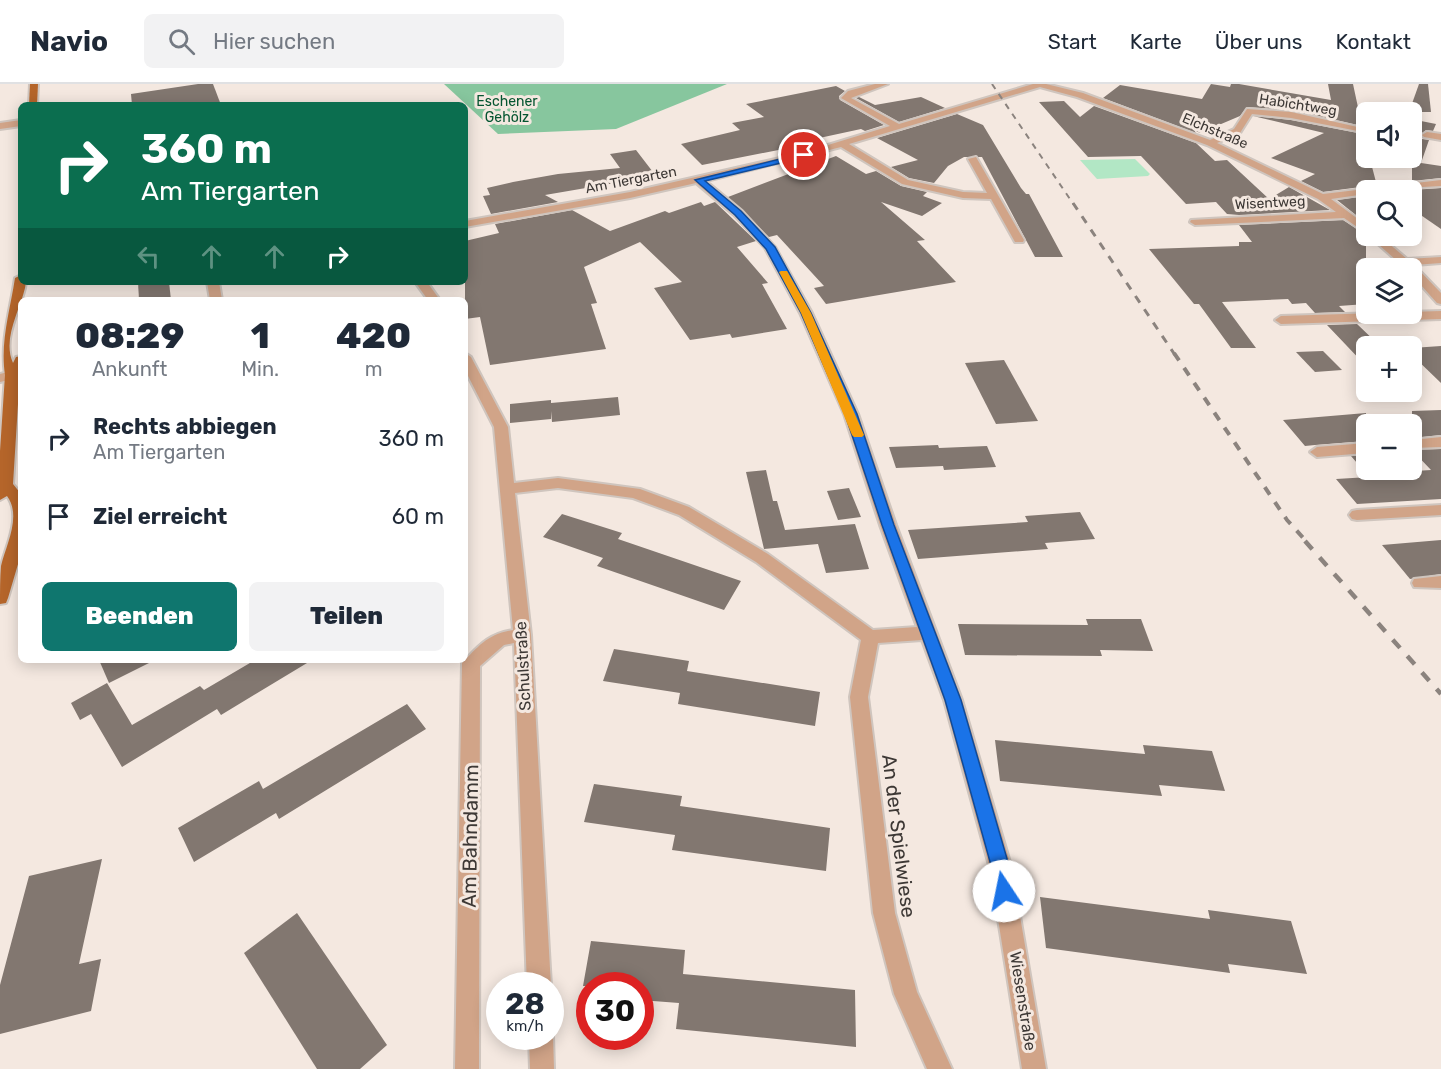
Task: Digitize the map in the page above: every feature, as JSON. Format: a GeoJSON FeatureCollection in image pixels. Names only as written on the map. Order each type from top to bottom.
{"type":"FeatureCollection","features":[{"type":"Feature","properties":{"kind":"main road"},"geometry":{"type":"LineString","coordinates":[[33,102],[34,84]]}},
{"type":"Feature","properties":{"kind":"main road"},"geometry":{"type":"LineString","coordinates":[[18,302],[8,318],[3,354],[6,383],[3,490],[18,502]]}},
{"type":"Feature","properties":{"kind":"main road"},"geometry":{"type":"LineString","coordinates":[[6,383],[18,365]]}},
{"type":"Feature","properties":{"kind":"main road"},"geometry":{"type":"LineString","coordinates":[[0,587],[18,541]]}},
{"type":"Feature","properties":{"kind":"street"},"geometry":{"type":"LineString","coordinates":[[884,84],[851,93],[845,98],[900,128]]}},
{"type":"Feature","properties":{"kind":"street","name":"Am Tiergarten"},"geometry":{"type":"LineString","coordinates":[[468,223],[630,195],[699,180],[900,128],[1041,84]]}},
{"type":"Feature","properties":{"kind":"street","name":"Elchstraße"},"geometry":{"type":"LineString","coordinates":[[1041,84],[1080,95],[1210,143],[1322,197],[1356,223]]}},
{"type":"Feature","properties":{"kind":"street","name":"Habichtweg"},"geometry":{"type":"LineString","coordinates":[[1210,143],[1237,131],[1250,111],[1291,115],[1356,127]]}},
{"type":"Feature","properties":{"kind":"street"},"geometry":{"type":"LineString","coordinates":[[0,126],[18,123]]}},
{"type":"Feature","properties":{"kind":"street"},"geometry":{"type":"LineString","coordinates":[[1427,135],[1441,137]]}},
{"type":"Feature","properties":{"kind":"street"},"geometry":{"type":"LineString","coordinates":[[842,144],[905,182],[963,195],[994,196]]}},
{"type":"Feature","properties":{"kind":"street"},"geometry":{"type":"LineString","coordinates":[[973,159],[1019,240]]}},
{"type":"Feature","properties":{"kind":"street","name":"Wiesenstraße"},"geometry":{"type":"LineString","coordinates":[[699,180],[738,213],[770,247],[806,313],[851,414],[888,525],[953,700],[1001,869],[1034,1069]]}},
{"type":"Feature","properties":{"kind":"street"},"geometry":{"type":"LineString","coordinates":[[1422,185],[1441,183]]}},
{"type":"Feature","properties":{"kind":"street"},"geometry":{"type":"LineString","coordinates":[[1322,197],[1356,193]]}},
{"type":"Feature","properties":{"kind":"street","name":"Wisentweg"},"geometry":{"type":"LineString","coordinates":[[1195,222],[1345,215]]}},
{"type":"Feature","properties":{"kind":"street"},"geometry":{"type":"LineString","coordinates":[[1385,246],[1399,258]]}},
{"type":"Feature","properties":{"kind":"street"},"geometry":{"type":"LineString","coordinates":[[1422,264],[1441,260]]}},
{"type":"Feature","properties":{"kind":"street"},"geometry":{"type":"LineString","coordinates":[[1422,280],[1441,300]]}},
{"type":"Feature","properties":{"kind":"street"},"geometry":{"type":"LineString","coordinates":[[1281,320],[1441,315]]}},
{"type":"Feature","properties":{"kind":"street","name":"Schulstraße"},"geometry":{"type":"LineString","coordinates":[[468,363],[501,427],[522,635],[537,972]]}},
{"type":"Feature","properties":{"kind":"street"},"geometry":{"type":"LineString","coordinates":[[1422,443],[1441,442]]}},
{"type":"Feature","properties":{"kind":"street"},"geometry":{"type":"LineString","coordinates":[[1317,452],[1356,449]]}},
{"type":"Feature","properties":{"kind":"street"},"geometry":{"type":"LineString","coordinates":[[508,489],[558,483],[635,493],[684,511],[762,558],[870,637],[928,633]]}},
{"type":"Feature","properties":{"kind":"street"},"geometry":{"type":"LineString","coordinates":[[1357,515],[1441,510]]}},
{"type":"Feature","properties":{"kind":"street"},"geometry":{"type":"LineString","coordinates":[[1420,583],[1441,582]]}},
{"type":"Feature","properties":{"kind":"street","name":"Am Bahndamm"},"geometry":{"type":"LineString","coordinates":[[467,1069],[471,663],[499,639],[522,635]]}},
{"type":"Feature","properties":{"kind":"street","name":"An der Spielwiese"},"geometry":{"type":"LineString","coordinates":[[870,637],[859,697],[884,913],[906,994],[940,1069]]}},
{"type":"Feature","properties":{"kind":"street"},"geometry":{"type":"LineString","coordinates":[[542,1050],[543,1069]]}},
{"type":"Feature","properties":{"kind":"green space","name":"Eschener Gehölz"},"geometry":{"type":"Polygon","coordinates":[[[444,84],[727,84],[616,129],[498,134],[468,106],[468,102],[463,102],[444,84]]]}},
{"type":"Feature","properties":{"kind":"green space"},"geometry":{"type":"Polygon","coordinates":[[[1135,159],[1150,174],[1148,176],[1097,179],[1080,160],[1135,159]]]}},
{"type":"Feature","properties":{"kind":"building"},"geometry":{"type":"Polygon","coordinates":[[[198,84],[213,84],[220,102],[132,102],[131,94],[198,84]]]}},
{"type":"Feature","properties":{"kind":"building"},"geometry":{"type":"Polygon","coordinates":[[[1211,84],[1230,87],[1231,84],[1239,84],[1331,100],[1328,84],[1353,84],[1357,102],[1356,125],[1292,110],[1247,107],[1240,116],[1200,133],[1194,130],[1196,133],[1103,98],[1120,85],[1202,99],[1211,84]]]}},
{"type":"Feature","properties":{"kind":"building"},"geometry":{"type":"Polygon","coordinates":[[[1419,84],[1428,84],[1431,112],[1422,112],[1422,102],[1413,102],[1419,84]]]}},
{"type":"Feature","properties":{"kind":"building"},"geometry":{"type":"Polygon","coordinates":[[[836,86],[845,91],[839,96],[840,100],[884,125],[865,131],[861,129],[810,140],[814,143],[702,165],[681,144],[740,130],[732,123],[764,117],[746,104],[836,86]]]}},
{"type":"Feature","properties":{"kind":"building"},"geometry":{"type":"Polygon","coordinates":[[[859,97],[875,105],[921,97],[945,108],[899,122],[856,98],[859,97]]]}},
{"type":"Feature","properties":{"kind":"building"},"geometry":{"type":"Polygon","coordinates":[[[1064,101],[1080,117],[1094,106],[1196,143],[1215,161],[1227,160],[1269,199],[1289,187],[1330,210],[1239,215],[1227,214],[1216,202],[1186,204],[1141,156],[1088,157],[1039,102],[1064,101]]]}},
{"type":"Feature","properties":{"kind":"building"},"geometry":{"type":"Polygon","coordinates":[[[957,114],[983,125],[1021,188],[1029,194],[1063,257],[1035,257],[982,157],[964,157],[948,166],[934,183],[909,178],[891,167],[918,160],[877,138],[957,114]]]}},
{"type":"Feature","properties":{"kind":"building"},"geometry":{"type":"Polygon","coordinates":[[[1253,116],[1291,120],[1356,133],[1356,168],[1372,168],[1375,180],[1356,180],[1356,188],[1323,192],[1301,181],[1315,174],[1271,158],[1324,133],[1253,116]]]}},
{"type":"Feature","properties":{"kind":"building"},"geometry":{"type":"Polygon","coordinates":[[[1422,121],[1436,124],[1433,131],[1426,130],[1422,133],[1422,121]]]}},
{"type":"Feature","properties":{"kind":"building"},"geometry":{"type":"Polygon","coordinates":[[[1422,139],[1429,140],[1422,160],[1422,139]]]}},
{"type":"Feature","properties":{"kind":"building"},"geometry":{"type":"Polygon","coordinates":[[[636,150],[656,176],[545,195],[558,202],[491,214],[483,196],[490,195],[487,188],[513,182],[558,174],[620,168],[610,154],[636,150]]]}},
{"type":"Feature","properties":{"kind":"building"},"geometry":{"type":"Polygon","coordinates":[[[836,156],[866,174],[876,171],[901,186],[927,192],[923,196],[942,203],[922,216],[881,202],[925,240],[917,241],[956,282],[826,304],[814,288],[824,286],[777,235],[769,237],[728,197],[836,156]]]}},
{"type":"Feature","properties":{"kind":"building"},"geometry":{"type":"Polygon","coordinates":[[[1422,163],[1441,166],[1441,178],[1412,180],[1412,168],[1422,168],[1422,163]]]}},
{"type":"Feature","properties":{"kind":"building"},"geometry":{"type":"Polygon","coordinates":[[[1441,188],[1441,229],[1422,216],[1422,189],[1441,188]]]}},
{"type":"Feature","properties":{"kind":"building"},"geometry":{"type":"Polygon","coordinates":[[[1356,197],[1356,215],[1337,200],[1356,197]]]}},
{"type":"Feature","properties":{"kind":"building"},"geometry":{"type":"Polygon","coordinates":[[[701,202],[704,206],[715,202],[756,241],[737,247],[768,283],[762,284],[787,329],[732,338],[730,334],[690,340],[654,288],[682,282],[640,242],[584,267],[597,303],[591,304],[606,349],[490,365],[480,317],[468,319],[468,297],[465,297],[465,285],[468,285],[468,240],[499,233],[495,224],[572,210],[610,231],[665,211],[669,213],[701,202]]]}},
{"type":"Feature","properties":{"kind":"building"},"geometry":{"type":"Polygon","coordinates":[[[1343,220],[1356,228],[1356,246],[1366,246],[1366,258],[1356,258],[1356,305],[1339,306],[1345,312],[1315,313],[1306,303],[1292,304],[1288,299],[1222,302],[1256,348],[1231,348],[1199,304],[1194,304],[1149,249],[1239,246],[1239,242],[1252,242],[1239,225],[1343,220]]]}},
{"type":"Feature","properties":{"kind":"building"},"geometry":{"type":"Polygon","coordinates":[[[138,285],[169,285],[171,297],[139,297],[138,285]]]}},
{"type":"Feature","properties":{"kind":"building"},"geometry":{"type":"Polygon","coordinates":[[[1357,324],[1370,336],[1356,336],[1356,355],[1327,325],[1357,324]]]}},
{"type":"Feature","properties":{"kind":"building"},"geometry":{"type":"Polygon","coordinates":[[[1441,346],[1441,383],[1422,365],[1422,347],[1441,346]]]}},
{"type":"Feature","properties":{"kind":"building"},"geometry":{"type":"Polygon","coordinates":[[[1323,351],[1342,370],[1315,372],[1296,352],[1323,351]]]}},
{"type":"Feature","properties":{"kind":"building"},"geometry":{"type":"Polygon","coordinates":[[[1004,360],[1038,421],[996,424],[965,363],[1004,360]]]}},
{"type":"Feature","properties":{"kind":"building"},"geometry":{"type":"Polygon","coordinates":[[[618,397],[620,415],[552,422],[551,411],[551,419],[510,423],[510,404],[618,397]]]}},
{"type":"Feature","properties":{"kind":"building"},"geometry":{"type":"Polygon","coordinates":[[[1441,410],[1441,435],[1422,437],[1422,414],[1412,414],[1412,411],[1441,410]]]}},
{"type":"Feature","properties":{"kind":"building"},"geometry":{"type":"Polygon","coordinates":[[[1366,413],[1356,414],[1356,442],[1305,446],[1283,420],[1366,413]]]}},
{"type":"Feature","properties":{"kind":"building"},"geometry":{"type":"Polygon","coordinates":[[[938,445],[939,448],[987,446],[996,467],[944,470],[943,466],[896,468],[889,447],[938,445]]]}},
{"type":"Feature","properties":{"kind":"building"},"geometry":{"type":"Polygon","coordinates":[[[1441,449],[1441,499],[1357,504],[1336,479],[1422,480],[1422,471],[1431,470],[1422,461],[1422,450],[1441,449]]]}},
{"type":"Feature","properties":{"kind":"building"},"geometry":{"type":"Polygon","coordinates":[[[766,470],[773,501],[777,501],[785,530],[855,524],[869,569],[826,573],[818,544],[764,549],[746,472],[766,470]]]}},
{"type":"Feature","properties":{"kind":"building"},"geometry":{"type":"Polygon","coordinates":[[[849,488],[861,517],[838,520],[827,491],[849,488]]]}},
{"type":"Feature","properties":{"kind":"building"},"geometry":{"type":"Polygon","coordinates":[[[1080,512],[1095,539],[1045,543],[1048,549],[918,559],[908,530],[1028,522],[1025,516],[1080,512]]]}},
{"type":"Feature","properties":{"kind":"building"},"geometry":{"type":"Polygon","coordinates":[[[562,514],[622,533],[618,539],[741,581],[724,610],[597,566],[603,558],[543,537],[562,514]]]}},
{"type":"Feature","properties":{"kind":"building"},"geometry":{"type":"Polygon","coordinates":[[[1441,540],[1441,574],[1410,579],[1382,545],[1441,540]]]}},
{"type":"Feature","properties":{"kind":"building"},"geometry":{"type":"Polygon","coordinates":[[[1086,619],[1141,619],[1153,651],[1100,650],[1102,656],[965,655],[958,624],[1088,625],[1086,619]]]}},
{"type":"Feature","properties":{"kind":"building"},"geometry":{"type":"Polygon","coordinates":[[[614,649],[689,661],[687,671],[820,692],[815,726],[678,704],[680,693],[603,681],[614,649]]]}},
{"type":"Feature","properties":{"kind":"building"},"geometry":{"type":"Polygon","coordinates":[[[100,663],[149,663],[109,683],[100,663]]]}},
{"type":"Feature","properties":{"kind":"building"},"geometry":{"type":"Polygon","coordinates":[[[250,663],[307,663],[221,715],[217,709],[122,767],[91,714],[80,720],[71,703],[107,683],[132,725],[200,686],[204,690],[250,663]]]}},
{"type":"Feature","properties":{"kind":"building"},"geometry":{"type":"Polygon","coordinates":[[[407,704],[426,729],[279,819],[276,813],[194,862],[178,828],[259,781],[263,789],[407,704]]]}},
{"type":"Feature","properties":{"kind":"building"},"geometry":{"type":"Polygon","coordinates":[[[995,740],[1145,754],[1143,745],[1212,751],[1225,791],[1159,785],[1162,796],[1000,781],[995,740]]]}},
{"type":"Feature","properties":{"kind":"building"},"geometry":{"type":"Polygon","coordinates":[[[594,784],[682,796],[680,806],[830,828],[826,871],[672,850],[675,835],[584,822],[594,784]]]}},
{"type":"Feature","properties":{"kind":"building"},"geometry":{"type":"Polygon","coordinates":[[[102,859],[79,964],[101,959],[91,1011],[0,1034],[0,985],[29,876],[102,859]]]}},
{"type":"Feature","properties":{"kind":"building"},"geometry":{"type":"Polygon","coordinates":[[[1040,897],[1210,919],[1208,910],[1291,921],[1307,974],[1228,964],[1230,973],[1046,948],[1040,897]]]}},
{"type":"Feature","properties":{"kind":"building"},"geometry":{"type":"Polygon","coordinates":[[[297,913],[387,1045],[360,1069],[317,1069],[244,953],[297,913]]]}},
{"type":"Feature","properties":{"kind":"building"},"geometry":{"type":"Polygon","coordinates":[[[591,941],[685,950],[683,974],[855,990],[856,1047],[676,1029],[679,1003],[654,1001],[654,972],[585,972],[591,941]]]}},
{"type":"Feature","properties":{"kind":"railway"},"geometry":{"type":"LineString","coordinates":[[992,84],[1074,205]]}},
{"type":"Feature","properties":{"kind":"railway"},"geometry":{"type":"LineString","coordinates":[[1073,203],[1175,355]]}},
{"type":"Feature","properties":{"kind":"railway"},"geometry":{"type":"LineString","coordinates":[[1174,353],[1287,520],[1307,542]]}},
{"type":"Feature","properties":{"kind":"railway"},"geometry":{"type":"LineString","coordinates":[[1305,541],[1441,694]]}},
{"type":"Feature","properties":{"kind":"slow traffic"},"geometry":{"type":"LineString","coordinates":[[784,272],[806,313],[858,435]]}},
{"type":"Feature","properties":{"kind":"route"},"geometry":{"type":"LineString","coordinates":[[804,155],[699,180],[738,213],[770,247],[806,313],[851,414],[888,525],[953,700],[1001,869],[1004,891]]}}]}
